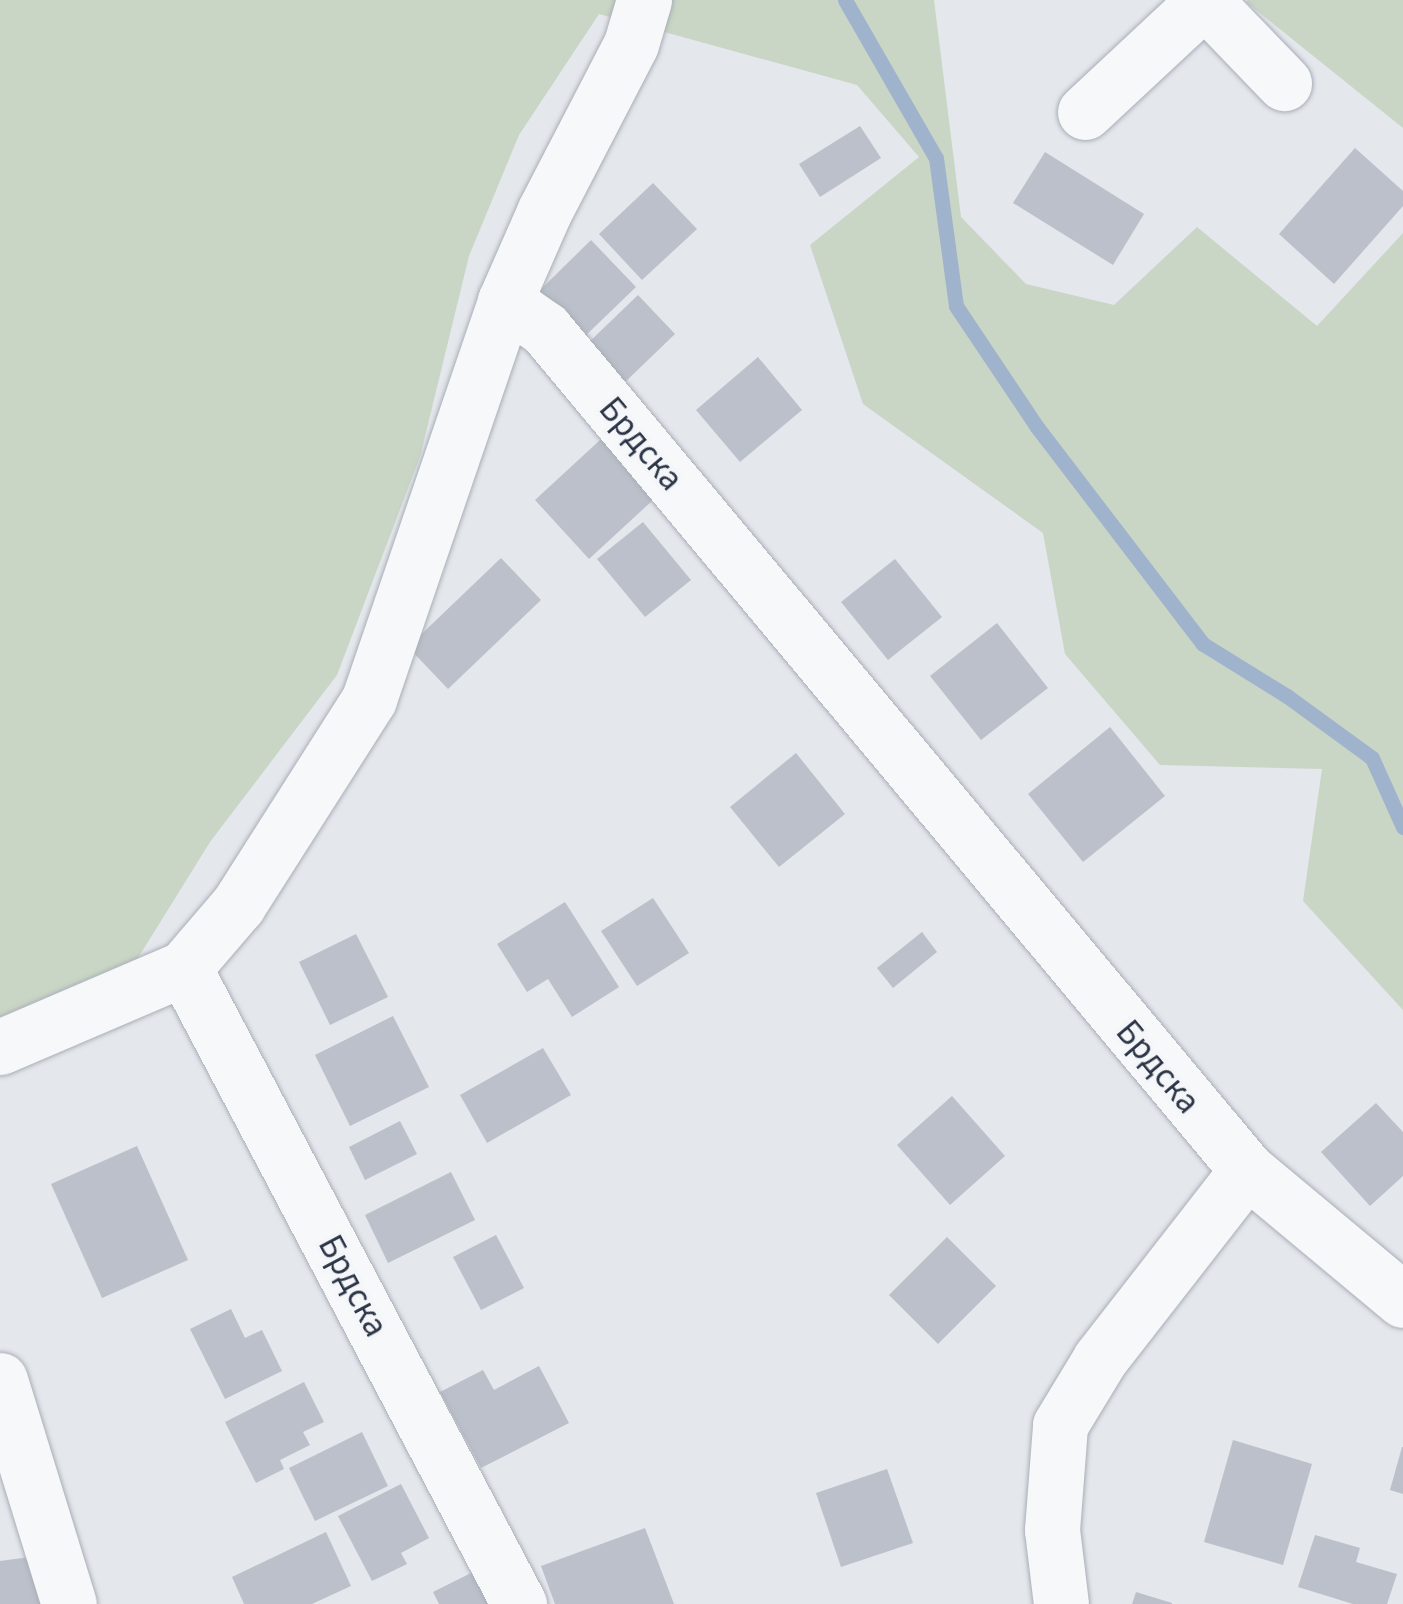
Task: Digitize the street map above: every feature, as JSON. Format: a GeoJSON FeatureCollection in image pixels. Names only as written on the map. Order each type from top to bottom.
{"type":"FeatureCollection","features":[{"type":"Feature","properties":{"kind":"street"},"geometry":{"type":"LineString","coordinates":[[0,1047],[184,968],[238,905],[369,699],[504,302],[544,212],[631,44],[644,0]]}},
{"type":"Feature","properties":{"kind":"street"},"geometry":{"type":"LineString","coordinates":[[1085,112],[1205,0],[1284,82]]}},
{"type":"Feature","properties":{"kind":"street","name":"Брдска"},"geometry":{"type":"LineString","coordinates":[[504,302],[545,328],[1247,1170],[1403,1300]]}},
{"type":"Feature","properties":{"kind":"street","name":"Брдска"},"geometry":{"type":"LineString","coordinates":[[184,968],[520,1604]]}},
{"type":"Feature","properties":{"kind":"street"},"geometry":{"type":"LineString","coordinates":[[1061,1604],[1052,1530],[1060,1425],[1100,1359],[1247,1170]]}},
{"type":"Feature","properties":{"kind":"street"},"geometry":{"type":"LineString","coordinates":[[0,1380],[69,1604]]}},
{"type":"Feature","properties":{"kind":"green space"},"geometry":{"type":"Polygon","coordinates":[[[0,0],[934,0],[961,217],[1026,284],[1114,305],[1197,227],[1317,326],[1403,233],[1403,1010],[1303,901],[1322,769],[1160,765],[1065,654],[1043,533],[863,404],[810,245],[919,157],[857,85],[599,14],[519,135],[469,256],[420,457],[337,675],[210,842],[138,958],[0,1017],[0,0]]]}},
{"type":"Feature","properties":{"kind":"green space"},"geometry":{"type":"Polygon","coordinates":[[[1403,0],[1403,128],[1246,2],[1403,0]]]}},
{"type":"Feature","properties":{"kind":"building"},"geometry":{"type":"Polygon","coordinates":[[[860,126],[881,158],[820,197],[799,164],[860,126]]]}},
{"type":"Feature","properties":{"kind":"building"},"geometry":{"type":"Polygon","coordinates":[[[1355,148],[1403,191],[1403,206],[1334,284],[1279,234],[1355,148]]]}},
{"type":"Feature","properties":{"kind":"building"},"geometry":{"type":"Polygon","coordinates":[[[1045,152],[1144,214],[1113,265],[1013,203],[1045,152]]]}},
{"type":"Feature","properties":{"kind":"building"},"geometry":{"type":"Polygon","coordinates":[[[653,183],[697,229],[642,280],[599,234],[653,183]]]}},
{"type":"Feature","properties":{"kind":"building"},"geometry":{"type":"Polygon","coordinates":[[[591,240],[636,287],[581,340],[536,294],[591,240]]]}},
{"type":"Feature","properties":{"kind":"building"},"geometry":{"type":"Polygon","coordinates":[[[638,295],[675,334],[622,385],[585,346],[638,295]]]}},
{"type":"Feature","properties":{"kind":"building"},"geometry":{"type":"Polygon","coordinates":[[[758,357],[802,410],[740,462],[696,410],[758,357]]]}},
{"type":"Feature","properties":{"kind":"building"},"geometry":{"type":"Polygon","coordinates":[[[612,429],[666,488],[589,559],[535,500],[612,429]]]}},
{"type":"Feature","properties":{"kind":"building"},"geometry":{"type":"Polygon","coordinates":[[[643,522],[691,580],[645,617],[597,559],[643,522]]]}},
{"type":"Feature","properties":{"kind":"building"},"geometry":{"type":"Polygon","coordinates":[[[501,558],[541,600],[448,689],[408,647],[501,558]]]}},
{"type":"Feature","properties":{"kind":"building"},"geometry":{"type":"Polygon","coordinates":[[[895,559],[942,617],[888,660],[841,602],[895,559]]]}},
{"type":"Feature","properties":{"kind":"building"},"geometry":{"type":"Polygon","coordinates":[[[997,623],[1048,688],[981,740],[930,676],[997,623]]]}},
{"type":"Feature","properties":{"kind":"building"},"geometry":{"type":"Polygon","coordinates":[[[1110,727],[1165,796],[1083,862],[1028,794],[1110,727]]]}},
{"type":"Feature","properties":{"kind":"building"},"geometry":{"type":"Polygon","coordinates":[[[796,753],[845,814],[779,867],[730,807],[796,753]]]}},
{"type":"Feature","properties":{"kind":"building"},"geometry":{"type":"Polygon","coordinates":[[[653,898],[689,953],[637,986],[601,931],[653,898]]]}},
{"type":"Feature","properties":{"kind":"building"},"geometry":{"type":"Polygon","coordinates":[[[565,902],[619,987],[572,1017],[548,979],[527,992],[497,944],[565,902]]]}},
{"type":"Feature","properties":{"kind":"building"},"geometry":{"type":"Polygon","coordinates":[[[922,932],[937,952],[893,988],[877,968],[922,932]]]}},
{"type":"Feature","properties":{"kind":"building"},"geometry":{"type":"Polygon","coordinates":[[[356,934],[388,997],[330,1025],[299,962],[356,934]]]}},
{"type":"Feature","properties":{"kind":"building"},"geometry":{"type":"Polygon","coordinates":[[[393,1016],[429,1087],[350,1126],[315,1055],[393,1016]]]}},
{"type":"Feature","properties":{"kind":"building"},"geometry":{"type":"Polygon","coordinates":[[[543,1048],[571,1095],[487,1143],[460,1095],[543,1048]]]}},
{"type":"Feature","properties":{"kind":"building"},"geometry":{"type":"Polygon","coordinates":[[[952,1096],[1005,1156],[950,1205],[897,1145],[952,1096]]]}},
{"type":"Feature","properties":{"kind":"building"},"geometry":{"type":"Polygon","coordinates":[[[1376,1103],[1403,1132],[1403,1176],[1370,1206],[1321,1152],[1376,1103]]]}},
{"type":"Feature","properties":{"kind":"building"},"geometry":{"type":"Polygon","coordinates":[[[400,1121],[417,1154],[365,1180],[349,1147],[400,1121]]]}},
{"type":"Feature","properties":{"kind":"building"},"geometry":{"type":"Polygon","coordinates":[[[137,1146],[188,1260],[102,1298],[51,1184],[137,1146]]]}},
{"type":"Feature","properties":{"kind":"building"},"geometry":{"type":"Polygon","coordinates":[[[451,1172],[475,1220],[388,1263],[365,1215],[451,1172]]]}},
{"type":"Feature","properties":{"kind":"building"},"geometry":{"type":"Polygon","coordinates":[[[496,1235],[524,1288],[481,1310],[453,1257],[496,1235]]]}},
{"type":"Feature","properties":{"kind":"building"},"geometry":{"type":"Polygon","coordinates":[[[947,1237],[996,1286],[938,1344],[889,1295],[947,1237]]]}},
{"type":"Feature","properties":{"kind":"building"},"geometry":{"type":"Polygon","coordinates":[[[231,1309],[245,1338],[262,1330],[282,1371],[225,1399],[190,1329],[231,1309]]]}},
{"type":"Feature","properties":{"kind":"building"},"geometry":{"type":"Polygon","coordinates":[[[539,1366],[569,1423],[481,1468],[440,1392],[483,1370],[494,1390],[539,1366]]]}},
{"type":"Feature","properties":{"kind":"building"},"geometry":{"type":"Polygon","coordinates":[[[304,1382],[324,1422],[303,1432],[310,1445],[280,1460],[284,1469],[256,1483],[225,1422],[304,1382]]]}},
{"type":"Feature","properties":{"kind":"building"},"geometry":{"type":"Polygon","coordinates":[[[362,1432],[388,1486],[315,1521],[289,1468],[362,1432]]]}},
{"type":"Feature","properties":{"kind":"building"},"geometry":{"type":"Polygon","coordinates":[[[1233,1440],[1312,1464],[1283,1565],[1204,1542],[1233,1440]]]}},
{"type":"Feature","properties":{"kind":"building"},"geometry":{"type":"Polygon","coordinates":[[[1403,1447],[1403,1494],[1390,1490],[1403,1447]]]}},
{"type":"Feature","properties":{"kind":"building"},"geometry":{"type":"Polygon","coordinates":[[[887,1469],[913,1543],[841,1567],[816,1493],[887,1469]]]}},
{"type":"Feature","properties":{"kind":"building"},"geometry":{"type":"Polygon","coordinates":[[[401,1484],[429,1538],[401,1553],[407,1564],[372,1581],[338,1516],[401,1484]]]}},
{"type":"Feature","properties":{"kind":"building"},"geometry":{"type":"Polygon","coordinates":[[[645,1528],[674,1604],[555,1604],[541,1566],[645,1528]]]}},
{"type":"Feature","properties":{"kind":"building"},"geometry":{"type":"Polygon","coordinates":[[[326,1532],[351,1586],[312,1604],[244,1604],[232,1577],[326,1532]]]}},
{"type":"Feature","properties":{"kind":"building"},"geometry":{"type":"Polygon","coordinates":[[[1315,1535],[1360,1548],[1356,1562],[1397,1574],[1387,1604],[1353,1604],[1298,1587],[1315,1535]]]}},
{"type":"Feature","properties":{"kind":"building"},"geometry":{"type":"Polygon","coordinates":[[[45,1555],[51,1604],[0,1604],[0,1561],[45,1555]]]}},
{"type":"Feature","properties":{"kind":"building"},"geometry":{"type":"Polygon","coordinates":[[[479,1569],[496,1604],[439,1604],[433,1592],[479,1569]]]}},
{"type":"Feature","properties":{"kind":"building"},"geometry":{"type":"Polygon","coordinates":[[[1136,1592],[1172,1603],[1172,1604],[1132,1604],[1136,1592]]]}},
{"type":"Feature","properties":{"kind":"waterway"},"geometry":{"type":"LineString","coordinates":[[845,0],[936,158],[956,306],[1037,427],[1203,644],[1287,696],[1372,758],[1403,827]]}}]}
